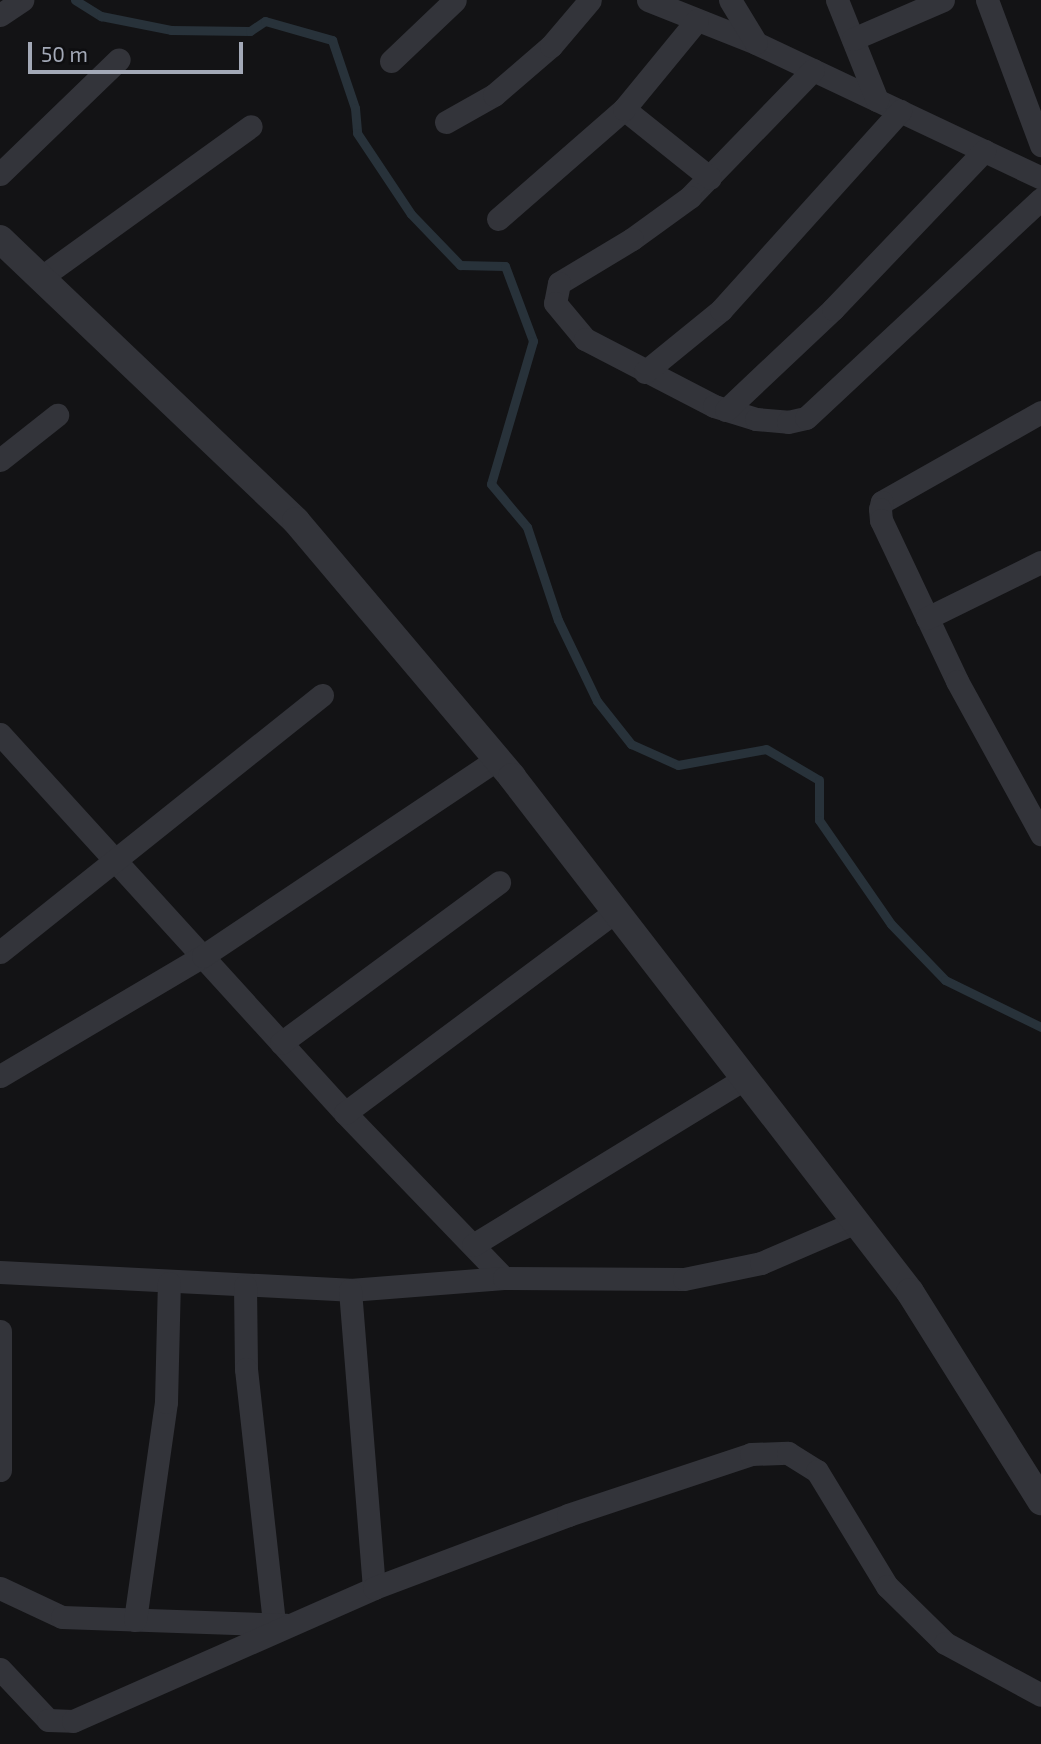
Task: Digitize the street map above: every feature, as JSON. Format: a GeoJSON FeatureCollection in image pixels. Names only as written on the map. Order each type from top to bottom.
{"type":"FeatureCollection","features":[{"type":"Feature","properties":{"kind":"street"},"geometry":{"type":"LineString","coordinates":[[391,61],[455,0]]}},
{"type":"Feature","properties":{"kind":"street"},"geometry":{"type":"LineString","coordinates":[[446,122],[494,95],[551,46],[590,0]]}},
{"type":"Feature","properties":{"kind":"street"},"geometry":{"type":"LineString","coordinates":[[648,0],[756,43],[1041,178]]}},
{"type":"Feature","properties":{"kind":"street"},"geometry":{"type":"LineString","coordinates":[[730,0],[756,43]]}},
{"type":"Feature","properties":{"kind":"street"},"geometry":{"type":"LineString","coordinates":[[837,0],[877,100]]}},
{"type":"Feature","properties":{"kind":"street"},"geometry":{"type":"LineString","coordinates":[[853,39],[943,0]]}},
{"type":"Feature","properties":{"kind":"street"},"geometry":{"type":"LineString","coordinates":[[987,0],[1041,145]]}},
{"type":"Feature","properties":{"kind":"street"},"geometry":{"type":"LineString","coordinates":[[498,219],[624,109],[696,20]]}},
{"type":"Feature","properties":{"kind":"street"},"geometry":{"type":"LineString","coordinates":[[0,174],[119,59]]}},
{"type":"Feature","properties":{"kind":"street"},"geometry":{"type":"LineString","coordinates":[[813,70],[709,178],[632,239],[559,282],[555,291],[555,303],[585,339],[645,372],[726,410],[756,419],[788,422],[806,418],[1041,199]]}},
{"type":"Feature","properties":{"kind":"street"},"geometry":{"type":"LineString","coordinates":[[624,109],[709,178]]}},
{"type":"Feature","properties":{"kind":"street"},"geometry":{"type":"LineString","coordinates":[[645,372],[721,310],[900,111]]}},
{"type":"Feature","properties":{"kind":"street"},"geometry":{"type":"LineString","coordinates":[[43,276],[251,126]]}},
{"type":"Feature","properties":{"kind":"street"},"geometry":{"type":"LineString","coordinates":[[726,410],[834,309],[984,151]]}},
{"type":"Feature","properties":{"kind":"street"},"geometry":{"type":"LineString","coordinates":[[0,239],[43,276],[296,521],[497,759],[613,913],[910,1292],[1041,1501]]}},
{"type":"Feature","properties":{"kind":"street"},"geometry":{"type":"LineString","coordinates":[[1041,412],[882,502],[881,520],[927,618],[1041,834]]}},
{"type":"Feature","properties":{"kind":"street"},"geometry":{"type":"LineString","coordinates":[[0,460],[57,415]]}},
{"type":"Feature","properties":{"kind":"street"},"geometry":{"type":"LineString","coordinates":[[927,618],[1041,562]]}},
{"type":"Feature","properties":{"kind":"street"},"geometry":{"type":"LineString","coordinates":[[0,952],[322,695]]}},
{"type":"Feature","properties":{"kind":"street"},"geometry":{"type":"LineString","coordinates":[[0,734],[345,1113],[504,1278]]}},
{"type":"Feature","properties":{"kind":"street"},"geometry":{"type":"LineString","coordinates":[[0,1076],[203,956],[497,759]]}},
{"type":"Feature","properties":{"kind":"street"},"geometry":{"type":"LineString","coordinates":[[281,1042],[499,882]]}},
{"type":"Feature","properties":{"kind":"street"},"geometry":{"type":"LineString","coordinates":[[345,1113],[613,913]]}},
{"type":"Feature","properties":{"kind":"street"},"geometry":{"type":"LineString","coordinates":[[473,1245],[744,1079]]}},
{"type":"Feature","properties":{"kind":"street"},"geometry":{"type":"LineString","coordinates":[[0,1272],[169,1283],[350,1290],[504,1278],[684,1279],[761,1263],[856,1222]]}},
{"type":"Feature","properties":{"kind":"street"},"geometry":{"type":"LineString","coordinates":[[135,1620],[166,1402],[169,1283]]}},
{"type":"Feature","properties":{"kind":"street"},"geometry":{"type":"LineString","coordinates":[[245,1286],[246,1369],[283,1625]]}},
{"type":"Feature","properties":{"kind":"street"},"geometry":{"type":"LineString","coordinates":[[350,1290],[374,1588]]}},
{"type":"Feature","properties":{"kind":"street"},"geometry":{"type":"LineString","coordinates":[[0,1331],[0,1470]]}},
{"type":"Feature","properties":{"kind":"street"},"geometry":{"type":"LineString","coordinates":[[0,1669],[48,1720],[60,1723],[283,1625],[568,1515],[751,1454],[788,1453],[817,1471],[887,1586],[945,1643],[1041,1695]]}},
{"type":"Feature","properties":{"kind":"street"},"geometry":{"type":"LineString","coordinates":[[0,1588],[62,1617],[283,1625]]}},
{"type":"Feature","properties":{"kind":"waterway"},"geometry":{"type":"LineString","coordinates":[[75,0],[101,16],[171,30],[250,31],[265,21],[332,40],[355,108],[357,133],[411,214],[460,265],[505,266],[533,341],[491,484],[527,527],[558,620],[597,701],[631,744],[678,765],[766,749],[819,780],[819,820],[891,924],[945,980],[1041,1027]]}}]}
